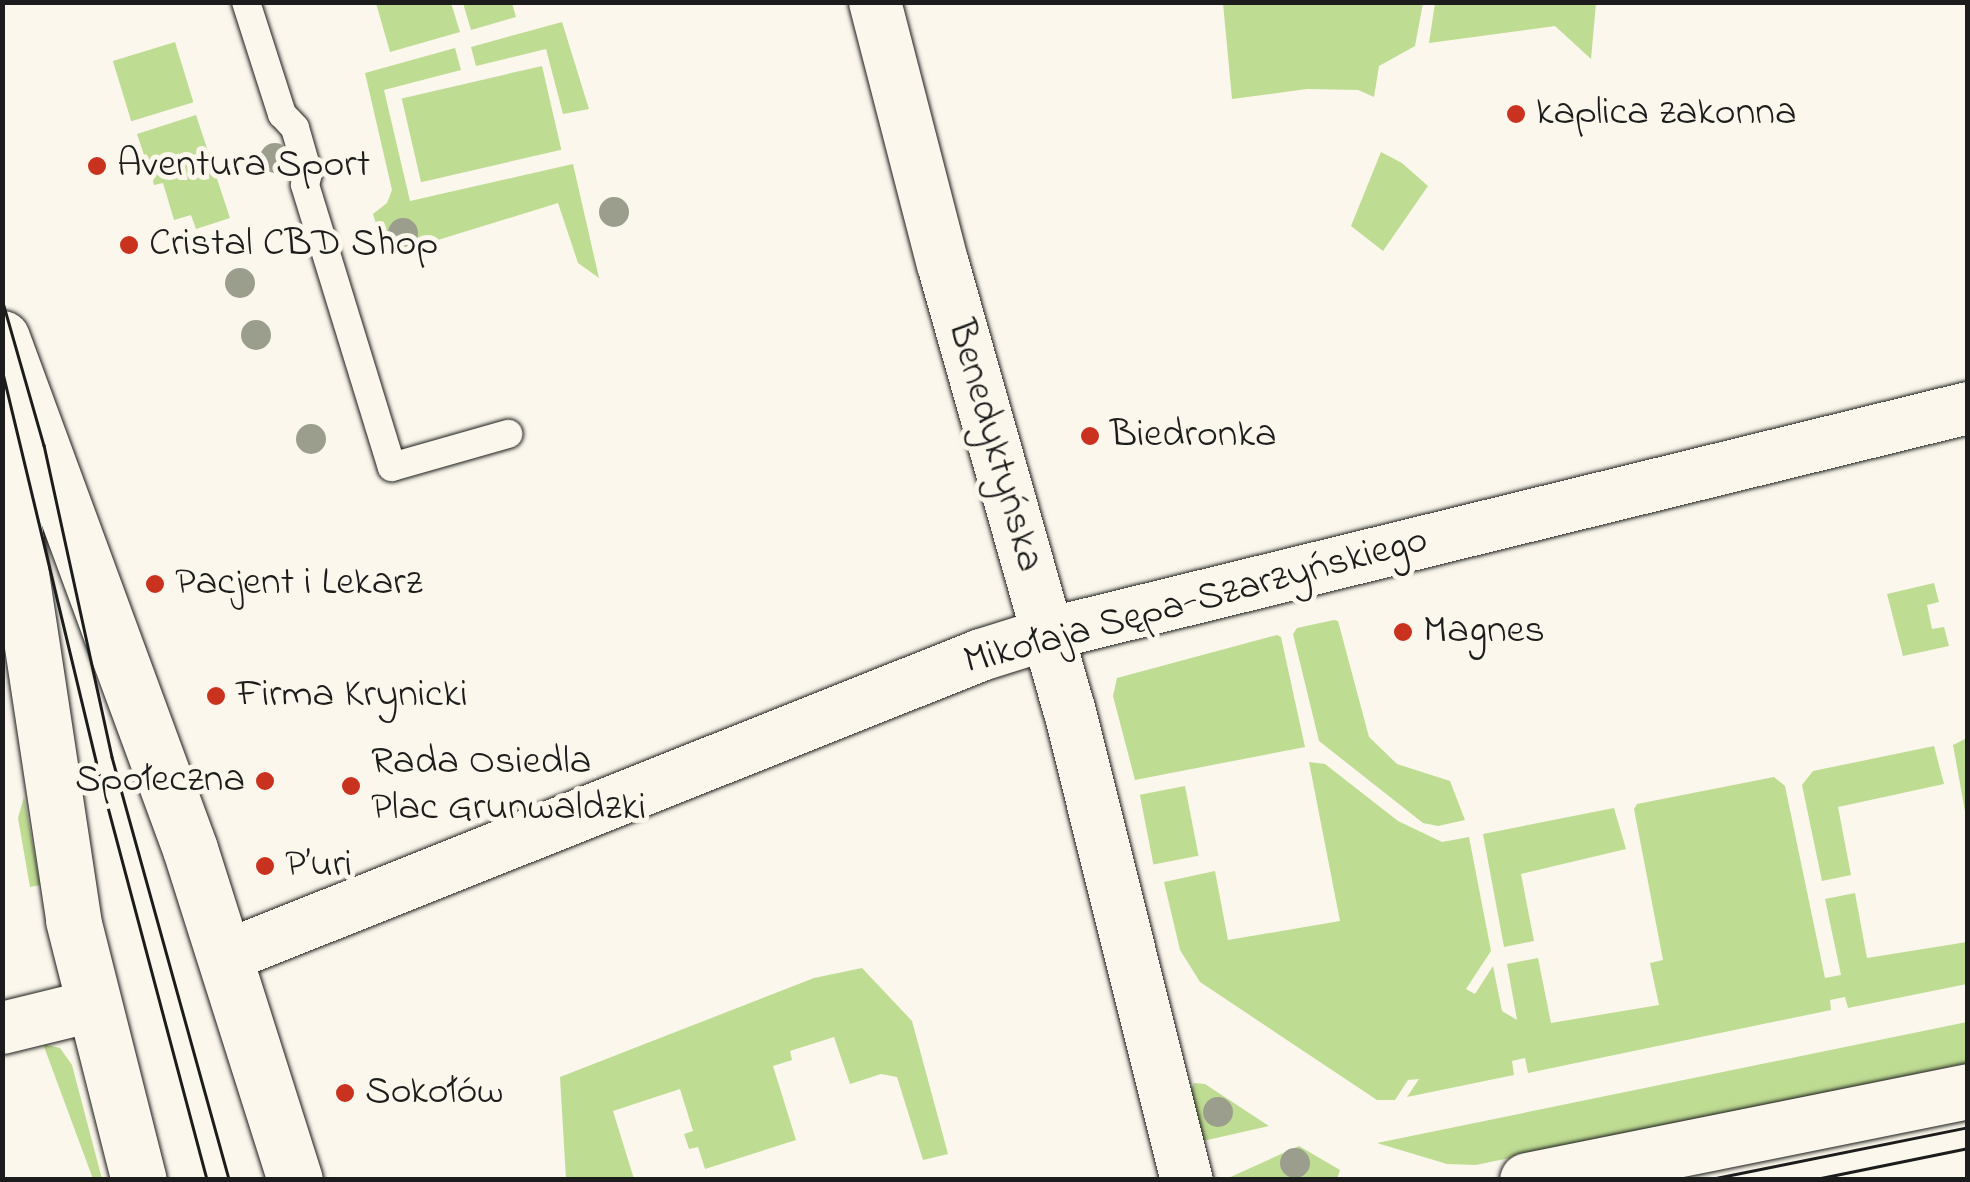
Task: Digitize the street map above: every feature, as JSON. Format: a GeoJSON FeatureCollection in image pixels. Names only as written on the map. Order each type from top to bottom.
{"type":"FeatureCollection","features":[{"type":"Feature","properties":{"kind":"street","name":"Benedyktyńska"},"geometry":{"type":"LineString","coordinates":[[876,2],[943,264],[1048,634],[1186,1180]]}},
{"type":"Feature","properties":{"kind":"street"},"geometry":{"type":"LineString","coordinates":[[2,338],[184,831],[294,1180]]}},
{"type":"Feature","properties":{"kind":"street","name":"Mikołaja Sępa-Szarzyńskiego"},"geometry":{"type":"LineString","coordinates":[[224,957],[964,662],[1048,634],[1968,408]]}},
{"type":"Feature","properties":{"kind":"street"},"geometry":{"type":"LineString","coordinates":[[2,448],[66,880],[92,1006],[139,1180]]}},
{"type":"Feature","properties":{"kind":"street"},"geometry":{"type":"LineString","coordinates":[[2,1028],[92,1006]]}},
{"type":"Feature","properties":{"kind":"street"},"geometry":{"type":"LineString","coordinates":[[1527,1180],[1968,1091]]}},
{"type":"Feature","properties":{"kind":"lane"},"geometry":{"type":"LineString","coordinates":[[246,2],[282,114],[295,128],[308,174],[305,185],[392,467],[508,434]]}},
{"type":"Feature","properties":{"kind":"green space"},"geometry":{"type":"Polygon","coordinates":[[[1223,2],[1423,3],[1415,46],[1379,66],[1374,97],[1358,90],[1307,89],[1232,99],[1223,2]]]}},
{"type":"Feature","properties":{"kind":"green space"},"geometry":{"type":"Polygon","coordinates":[[[376,3],[451,3],[460,32],[390,52],[376,3]]]}},
{"type":"Feature","properties":{"kind":"green space"},"geometry":{"type":"Polygon","coordinates":[[[463,3],[512,3],[516,17],[471,30],[463,3]]]}},
{"type":"Feature","properties":{"kind":"green space"},"geometry":{"type":"Polygon","coordinates":[[[1435,3],[1596,3],[1591,59],[1555,26],[1429,43],[1435,3]]]}},
{"type":"Feature","properties":{"kind":"green space"},"geometry":{"type":"Polygon","coordinates":[[[562,22],[589,109],[563,114],[546,49],[476,66],[471,47],[562,22]]]}},
{"type":"Feature","properties":{"kind":"green space"},"geometry":{"type":"Polygon","coordinates":[[[175,42],[193,102],[131,121],[113,61],[175,42]]]}},
{"type":"Feature","properties":{"kind":"green space"},"geometry":{"type":"Polygon","coordinates":[[[455,48],[461,70],[384,90],[410,201],[573,164],[599,278],[578,263],[558,203],[386,256],[373,214],[387,203],[392,190],[365,73],[455,48]]]}},
{"type":"Feature","properties":{"kind":"green space"},"geometry":{"type":"Polygon","coordinates":[[[542,66],[561,150],[421,182],[402,98],[542,66]]]}},
{"type":"Feature","properties":{"kind":"green space"},"geometry":{"type":"Polygon","coordinates":[[[196,115],[230,218],[196,229],[191,215],[174,220],[163,183],[154,185],[137,134],[196,115]]]}},
{"type":"Feature","properties":{"kind":"green space"},"geometry":{"type":"Polygon","coordinates":[[[1381,152],[1402,163],[1428,186],[1383,251],[1351,226],[1381,152]]]}},
{"type":"Feature","properties":{"kind":"green space"},"geometry":{"type":"Polygon","coordinates":[[[1934,583],[1939,602],[1927,605],[1932,629],[1944,627],[1949,646],[1903,656],[1887,594],[1934,583]]]}},
{"type":"Feature","properties":{"kind":"green space"},"geometry":{"type":"Polygon","coordinates":[[[1338,621],[1369,737],[1397,764],[1450,781],[1465,820],[1438,826],[1423,823],[1319,741],[1293,634],[1297,628],[1338,621]]]}},
{"type":"Feature","properties":{"kind":"green space"},"geometry":{"type":"Polygon","coordinates":[[[1281,637],[1305,747],[1135,780],[1113,696],[1117,678],[1281,637]]]}},
{"type":"Feature","properties":{"kind":"green space"},"geometry":{"type":"Polygon","coordinates":[[[1968,738],[1967,822],[1953,745],[1968,738]]]}},
{"type":"Feature","properties":{"kind":"green space"},"geometry":{"type":"Polygon","coordinates":[[[1934,746],[1944,784],[1838,807],[1851,875],[1822,881],[1802,785],[1813,771],[1934,746]]]}},
{"type":"Feature","properties":{"kind":"green space"},"geometry":{"type":"Polygon","coordinates":[[[1309,762],[1325,764],[1398,821],[1442,842],[1469,837],[1491,951],[1466,989],[1475,994],[1493,966],[1502,1011],[1517,1020],[1507,964],[1538,958],[1551,1023],[1659,1005],[1650,963],[1663,960],[1634,809],[1637,804],[1774,777],[1785,786],[1825,978],[1841,975],[1825,899],[1855,893],[1867,958],[1967,942],[1967,984],[1848,1008],[1845,997],[1830,1000],[1831,1010],[1528,1073],[1525,1058],[1512,1061],[1514,1075],[1407,1097],[1419,1079],[1408,1080],[1395,1100],[1377,1100],[1200,982],[1180,950],[1164,882],[1215,871],[1228,940],[1340,921],[1309,762]]]}},
{"type":"Feature","properties":{"kind":"green space"},"geometry":{"type":"Polygon","coordinates":[[[1185,786],[1199,856],[1153,864],[1140,795],[1185,786]]]}},
{"type":"Feature","properties":{"kind":"green space"},"geometry":{"type":"Polygon","coordinates":[[[24,797],[40,885],[30,887],[18,818],[24,797]]]}},
{"type":"Feature","properties":{"kind":"green space"},"geometry":{"type":"Polygon","coordinates":[[[1614,808],[1626,849],[1521,874],[1534,941],[1504,947],[1483,834],[1614,808]]]}},
{"type":"Feature","properties":{"kind":"green space"},"geometry":{"type":"Polygon","coordinates":[[[862,968],[912,1021],[948,1154],[923,1160],[897,1077],[881,1074],[850,1084],[834,1037],[790,1051],[792,1060],[773,1066],[796,1140],[705,1169],[698,1147],[689,1149],[684,1134],[693,1131],[680,1089],[613,1111],[634,1179],[566,1179],[560,1077],[814,978],[862,968]]]}},
{"type":"Feature","properties":{"kind":"green space"},"geometry":{"type":"Polygon","coordinates":[[[1967,1022],[1967,1063],[1476,1165],[1447,1164],[1377,1143],[1967,1022]]]}},
{"type":"Feature","properties":{"kind":"green space"},"geometry":{"type":"Polygon","coordinates":[[[43,1044],[60,1048],[72,1065],[102,1179],[93,1179],[43,1044]]]}},
{"type":"Feature","properties":{"kind":"green space"},"geometry":{"type":"Polygon","coordinates":[[[1194,1083],[1205,1084],[1269,1126],[1203,1141],[1190,1093],[1194,1083]]]}},
{"type":"Feature","properties":{"kind":"green space"},"geometry":{"type":"Polygon","coordinates":[[[1299,1146],[1340,1170],[1337,1179],[1226,1179],[1299,1146]]]}},
{"type":"Feature","properties":{"kind":"tram line"},"geometry":{"type":"LineString","coordinates":[[2,299],[44,445],[112,757],[229,1180]]}},
{"type":"Feature","properties":{"kind":"tram line"},"geometry":{"type":"LineString","coordinates":[[2,369],[96,762],[207,1180]]}},
{"type":"Feature","properties":{"kind":"tram line"},"geometry":{"type":"LineString","coordinates":[[1706,1180],[1968,1127]]}},
{"type":"Feature","properties":{"kind":"tram line"},"geometry":{"type":"LineString","coordinates":[[1811,1180],[1968,1148]]}},
{"type":"Feature","properties":{"kind":"place","name":"kaplica zakonna"},"geometry":{"type":"Point","coordinates":[1516,114]}},
{"type":"Feature","properties":{"kind":"place","name":"Aventura Sport"},"geometry":{"type":"Point","coordinates":[97,166]}},
{"type":"Feature","properties":{"kind":"place","name":"Cristal CBD Shop"},"geometry":{"type":"Point","coordinates":[129,245]}},
{"type":"Feature","properties":{"kind":"place","name":"Biedronka"},"geometry":{"type":"Point","coordinates":[1090,436]}},
{"type":"Feature","properties":{"kind":"place","name":"Pacjent i Lekarz"},"geometry":{"type":"Point","coordinates":[155,584]}},
{"type":"Feature","properties":{"kind":"place","name":"Magnes"},"geometry":{"type":"Point","coordinates":[1403,632]}},
{"type":"Feature","properties":{"kind":"place","name":"Firma Krynicki"},"geometry":{"type":"Point","coordinates":[216,696]}},
{"type":"Feature","properties":{"kind":"place","name":"Społeczna"},"geometry":{"type":"Point","coordinates":[265,781]}},
{"type":"Feature","properties":{"kind":"place","name":"Rada Osiedla Plac Grunwaldzki"},"geometry":{"type":"Point","coordinates":[351,786]}},
{"type":"Feature","properties":{"kind":"place","name":"P’uri"},"geometry":{"type":"Point","coordinates":[265,866]}},
{"type":"Feature","properties":{"kind":"place","name":"Sokołów"},"geometry":{"type":"Point","coordinates":[345,1093]}}]}
